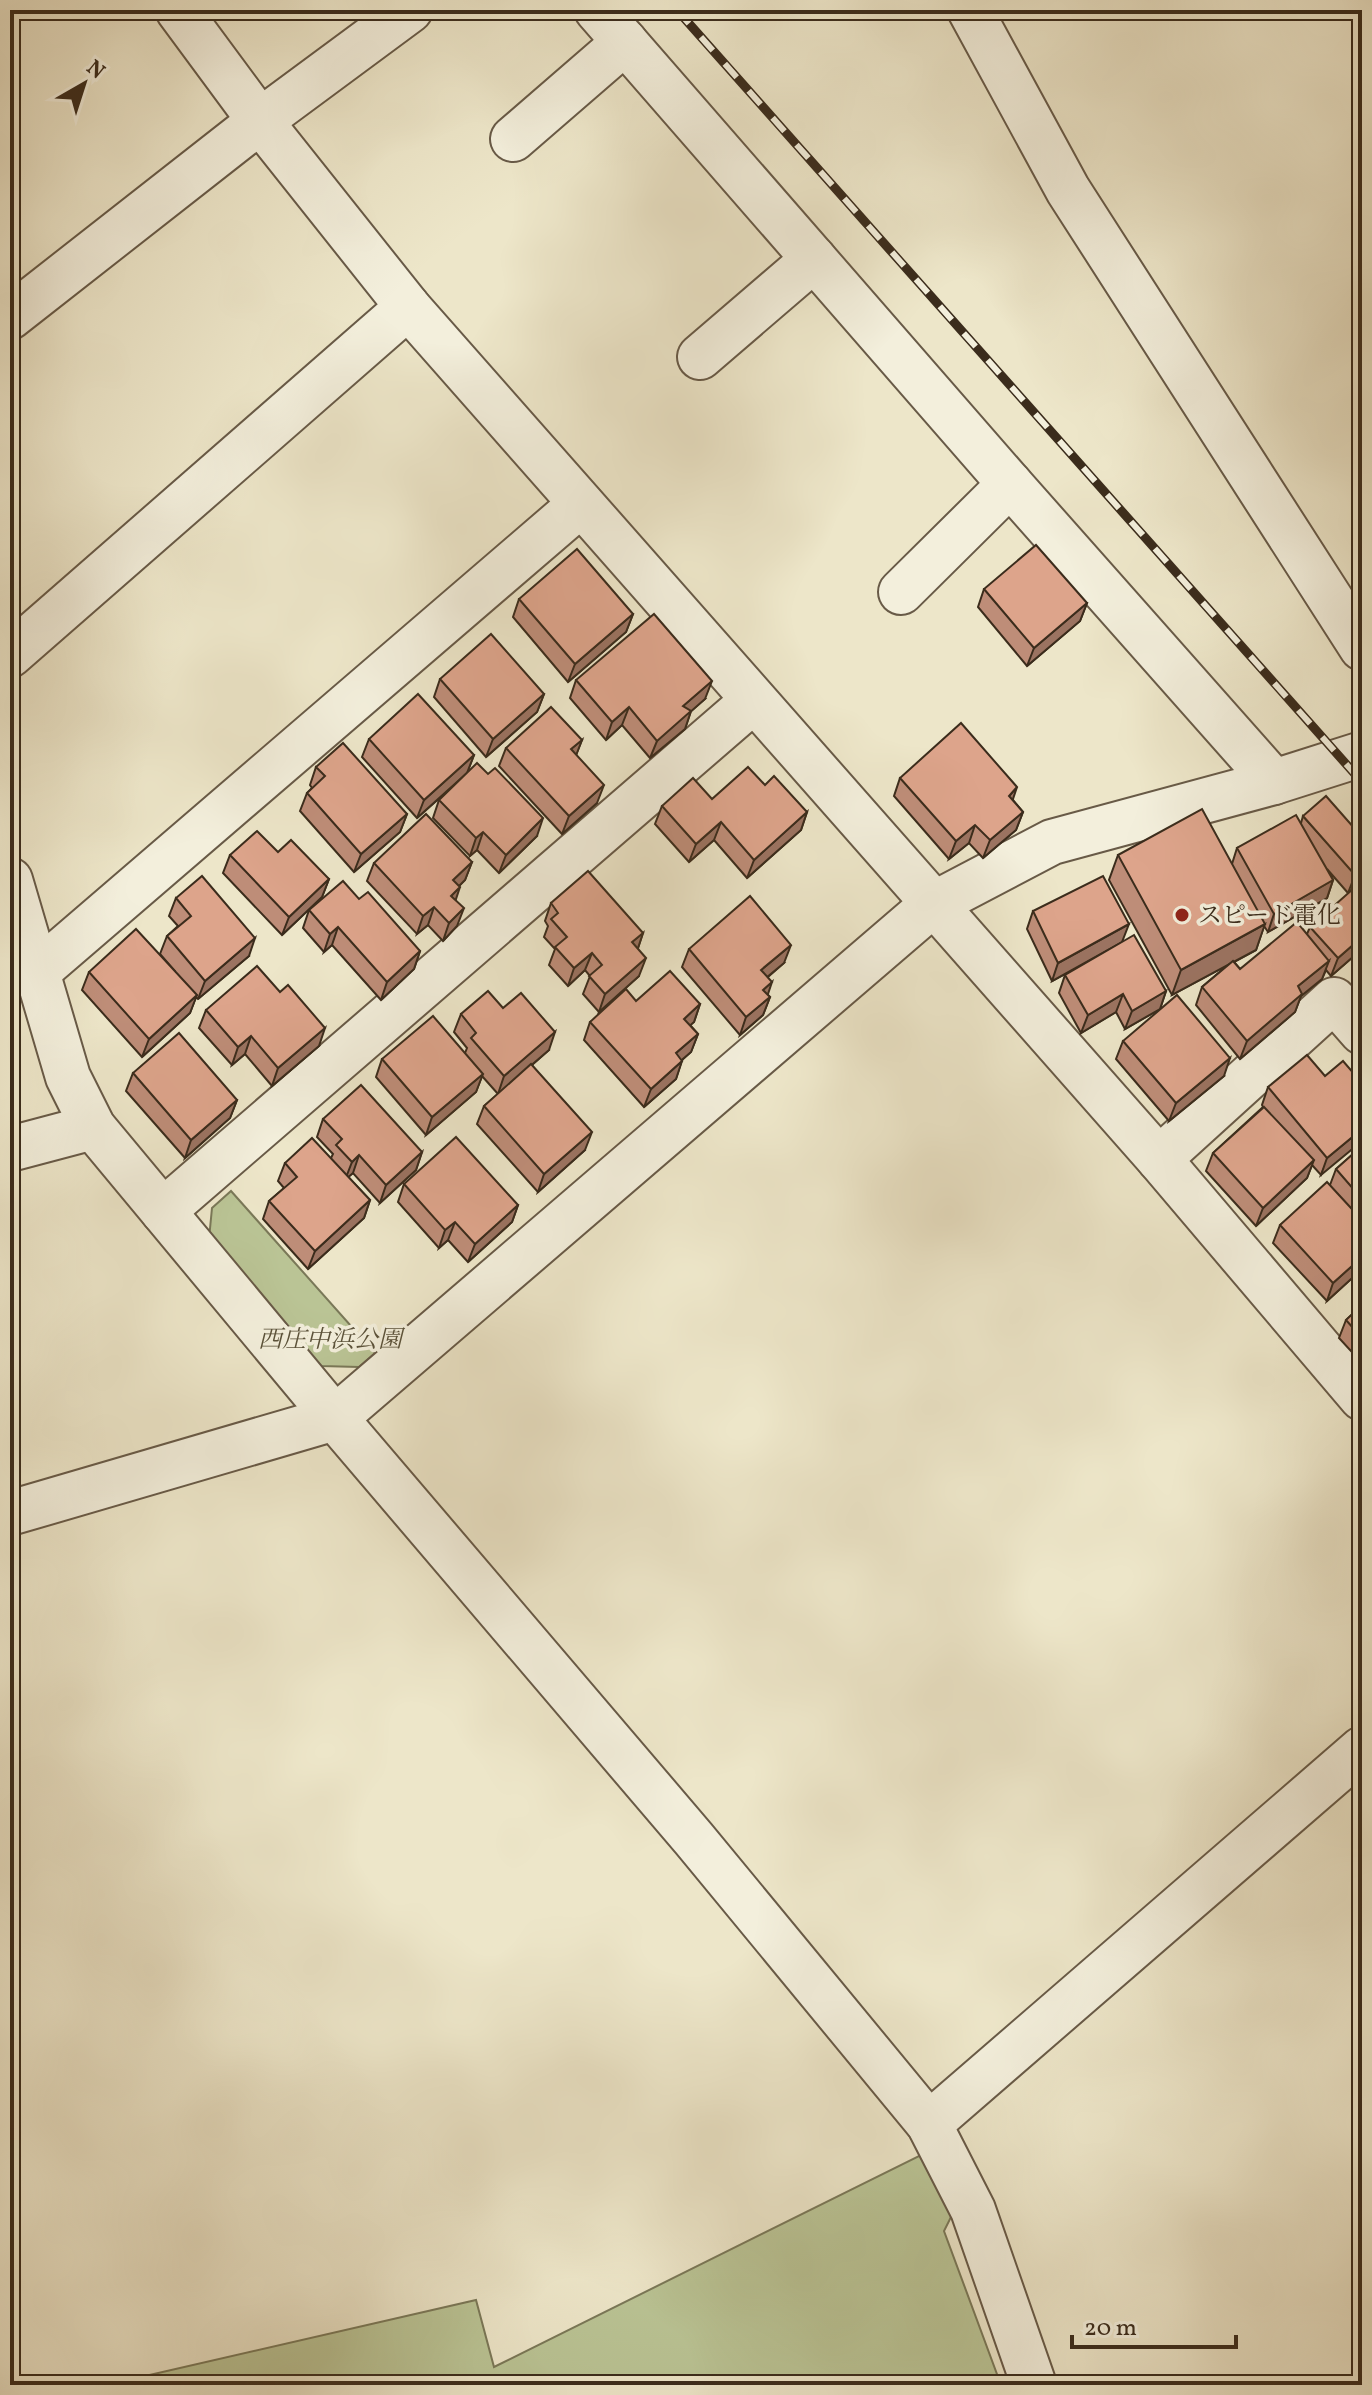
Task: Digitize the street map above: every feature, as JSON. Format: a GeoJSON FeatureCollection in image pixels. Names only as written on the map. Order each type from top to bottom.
{"type":"FeatureCollection","features":[{"type":"Feature","properties":{"kind":"street"},"geometry":{"type":"LineString","coordinates":[[178,10],[260,121],[408,307],[1159,1159],[1362,1398]]}},
{"type":"Feature","properties":{"kind":"street"},"geometry":{"type":"LineString","coordinates":[[10,317],[260,121],[410,10]]}},
{"type":"Feature","properties":{"kind":"street"},"geometry":{"type":"LineString","coordinates":[[970,10],[1068,190],[1362,648]]}},
{"type":"Feature","properties":{"kind":"street"},"geometry":{"type":"LineString","coordinates":[[513,139],[611,26],[1274,782]]}},
{"type":"Feature","properties":{"kind":"street"},"geometry":{"type":"LineString","coordinates":[[700,357],[814,259]]}},
{"type":"Feature","properties":{"kind":"street"},"geometry":{"type":"LineString","coordinates":[[10,655],[408,307]]}},
{"type":"Feature","properties":{"kind":"street"},"geometry":{"type":"LineString","coordinates":[[901,592],[1010,484]]}},
{"type":"Feature","properties":{"kind":"street"},"geometry":{"type":"LineString","coordinates":[[37,972],[581,504]]}},
{"type":"Feature","properties":{"kind":"street"},"geometry":{"type":"LineString","coordinates":[[163,1211],[753,701]]}},
{"type":"Feature","properties":{"kind":"street"},"geometry":{"type":"LineString","coordinates":[[10,1513],[335,1418],[932,905],[1052,842],[1274,782],[1362,754]]}},
{"type":"Feature","properties":{"kind":"street"},"geometry":{"type":"LineString","coordinates":[[10,880],[68,1077],[93,1127],[335,1418],[684,1827],[929,2124],[973,2210],[1034,2385]]}},
{"type":"Feature","properties":{"kind":"street"},"geometry":{"type":"LineString","coordinates":[[1159,1159],[1334,1000],[1362,1032]]}},
{"type":"Feature","properties":{"kind":"street"},"geometry":{"type":"LineString","coordinates":[[10,1149],[93,1127]]}},
{"type":"Feature","properties":{"kind":"street"},"geometry":{"type":"LineString","coordinates":[[929,2124],[1362,1749]]}},
{"type":"Feature","properties":{"kind":"green space","name":"西庄中浜公園"},"geometry":{"type":"Polygon","coordinates":[[[231,1191],[375,1353],[359,1367],[321,1366],[209,1239],[212,1208],[231,1191]]]}},
{"type":"Feature","properties":{"kind":"green space"},"geometry":{"type":"Polygon","coordinates":[[[925,2153],[954,2211],[944,2231],[1001,2385],[106,2385],[476,2300],[494,2367],[925,2153]]]}},
{"type":"Feature","properties":{"kind":"building"},"geometry":{"type":"Polygon","coordinates":[[[1036,545],[1087,603],[1034,648],[984,589],[1036,545]]]}},
{"type":"Feature","properties":{"kind":"building"},"geometry":{"type":"Polygon","coordinates":[[[577,549],[633,614],[575,664],[519,599],[577,549]]]}},
{"type":"Feature","properties":{"kind":"building"},"geometry":{"type":"Polygon","coordinates":[[[654,614],[712,681],[683,706],[691,711],[657,741],[629,707],[612,722],[576,680],[654,614]]]}},
{"type":"Feature","properties":{"kind":"building"},"geometry":{"type":"Polygon","coordinates":[[[491,634],[544,694],[493,739],[440,679],[491,634]]]}},
{"type":"Feature","properties":{"kind":"building"},"geometry":{"type":"Polygon","coordinates":[[[418,694],[474,755],[424,800],[369,739],[418,694]]]}},
{"type":"Feature","properties":{"kind":"building"},"geometry":{"type":"Polygon","coordinates":[[[551,707],[582,740],[571,749],[604,785],[569,816],[506,748],[551,707]]]}},
{"type":"Feature","properties":{"kind":"building"},"geometry":{"type":"Polygon","coordinates":[[[961,723],[1017,787],[1009,796],[1023,812],[990,840],[975,825],[956,841],[900,778],[961,723]]]}},
{"type":"Feature","properties":{"kind":"building"},"geometry":{"type":"Polygon","coordinates":[[[343,743],[407,814],[361,854],[307,793],[325,776],[316,767],[343,743]]]}},
{"type":"Feature","properties":{"kind":"building"},"geometry":{"type":"Polygon","coordinates":[[[477,763],[488,774],[495,768],[543,818],[506,855],[483,832],[476,838],[439,800],[477,763]]]}},
{"type":"Feature","properties":{"kind":"building"},"geometry":{"type":"Polygon","coordinates":[[[748,767],[765,785],[774,776],[807,812],[754,860],[721,822],[696,844],[662,806],[693,778],[712,799],[748,767]]]}},
{"type":"Feature","properties":{"kind":"building"},"geometry":{"type":"Polygon","coordinates":[[[1326,796],[1362,837],[1362,869],[1355,875],[1303,816],[1326,796]]]}},
{"type":"Feature","properties":{"kind":"building","name":"スピード電化"},"geometry":{"type":"Polygon","coordinates":[[[1202,809],[1265,924],[1181,970],[1118,855],[1202,809]]]}},
{"type":"Feature","properties":{"kind":"building"},"geometry":{"type":"Polygon","coordinates":[[[426,814],[472,862],[453,880],[460,887],[451,896],[464,908],[449,923],[434,907],[423,916],[374,863],[426,814]]]}},
{"type":"Feature","properties":{"kind":"building"},"geometry":{"type":"Polygon","coordinates":[[[1296,815],[1333,880],[1274,914],[1237,848],[1296,815]]]}},
{"type":"Feature","properties":{"kind":"building"},"geometry":{"type":"Polygon","coordinates":[[[257,831],[278,852],[291,840],[329,879],[289,917],[230,855],[257,831]]]}},
{"type":"Feature","properties":{"kind":"building"},"geometry":{"type":"Polygon","coordinates":[[[588,871],[643,933],[632,942],[646,958],[605,994],[589,976],[602,965],[592,953],[574,968],[555,947],[567,937],[551,919],[558,913],[551,903],[588,871]]]}},
{"type":"Feature","properties":{"kind":"building"},"geometry":{"type":"Polygon","coordinates":[[[202,876],[255,938],[205,981],[167,936],[191,916],[176,898],[202,876]]]}},
{"type":"Feature","properties":{"kind":"building"},"geometry":{"type":"Polygon","coordinates":[[[1103,876],[1129,924],[1058,963],[1033,911],[1103,876]]]}},
{"type":"Feature","properties":{"kind":"building"},"geometry":{"type":"Polygon","coordinates":[[[343,881],[359,899],[368,892],[420,951],[387,982],[338,927],[330,934],[309,910],[343,881]]]}},
{"type":"Feature","properties":{"kind":"building"},"geometry":{"type":"Polygon","coordinates":[[[1362,881],[1362,937],[1338,958],[1310,927],[1362,881]]]}},
{"type":"Feature","properties":{"kind":"building"},"geometry":{"type":"Polygon","coordinates":[[[750,896],[791,945],[761,970],[772,982],[763,990],[770,997],[746,1017],[689,949],[750,896]]]}},
{"type":"Feature","properties":{"kind":"building"},"geometry":{"type":"Polygon","coordinates":[[[1297,922],[1329,961],[1298,986],[1302,994],[1247,1041],[1202,987],[1233,961],[1240,969],[1297,922]]]}},
{"type":"Feature","properties":{"kind":"building"},"geometry":{"type":"Polygon","coordinates":[[[136,929],[197,995],[149,1039],[89,972],[136,929]]]}},
{"type":"Feature","properties":{"kind":"building"},"geometry":{"type":"Polygon","coordinates":[[[1134,935],[1166,991],[1132,1011],[1123,994],[1088,1015],[1065,975],[1134,935]]]}},
{"type":"Feature","properties":{"kind":"building"},"geometry":{"type":"Polygon","coordinates":[[[257,966],[280,992],[288,985],[325,1028],[278,1068],[251,1036],[238,1047],[206,1010],[257,966]]]}},
{"type":"Feature","properties":{"kind":"building"},"geometry":{"type":"Polygon","coordinates":[[[670,971],[700,1004],[684,1019],[698,1034],[676,1053],[682,1061],[651,1089],[590,1022],[626,989],[636,1001],[670,971]]]}},
{"type":"Feature","properties":{"kind":"building"},"geometry":{"type":"Polygon","coordinates":[[[488,991],[503,1008],[521,993],[555,1032],[504,1076],[471,1038],[476,1033],[461,1014],[488,991]]]}},
{"type":"Feature","properties":{"kind":"building"},"geometry":{"type":"Polygon","coordinates":[[[1177,995],[1230,1058],[1176,1103],[1123,1041],[1177,995]]]}},
{"type":"Feature","properties":{"kind":"building"},"geometry":{"type":"Polygon","coordinates":[[[433,1016],[483,1074],[432,1117],[382,1059],[433,1016]]]}},
{"type":"Feature","properties":{"kind":"building"},"geometry":{"type":"Polygon","coordinates":[[[179,1033],[237,1100],[191,1140],[133,1073],[179,1033]]]}},
{"type":"Feature","properties":{"kind":"building"},"geometry":{"type":"Polygon","coordinates":[[[1307,1055],[1325,1076],[1343,1061],[1362,1083],[1362,1129],[1327,1158],[1268,1087],[1307,1055]]]}},
{"type":"Feature","properties":{"kind":"building"},"geometry":{"type":"Polygon","coordinates":[[[531,1064],[592,1132],[544,1174],[484,1106],[531,1064]]]}},
{"type":"Feature","properties":{"kind":"building"},"geometry":{"type":"Polygon","coordinates":[[[361,1085],[422,1152],[386,1185],[359,1155],[352,1162],[336,1145],[342,1139],[323,1119],[361,1085]]]}},
{"type":"Feature","properties":{"kind":"building"},"geometry":{"type":"Polygon","coordinates":[[[1264,1107],[1314,1160],[1263,1208],[1213,1153],[1264,1107]]]}},
{"type":"Feature","properties":{"kind":"building"},"geometry":{"type":"Polygon","coordinates":[[[456,1137],[518,1205],[475,1244],[455,1222],[445,1230],[404,1184],[456,1137]]]}},
{"type":"Feature","properties":{"kind":"building"},"geometry":{"type":"Polygon","coordinates":[[[312,1138],[370,1200],[315,1251],[269,1201],[297,1177],[285,1163],[312,1138]]]}},
{"type":"Feature","properties":{"kind":"building"},"geometry":{"type":"Polygon","coordinates":[[[1362,1146],[1362,1199],[1336,1169],[1362,1146]]]}},
{"type":"Feature","properties":{"kind":"building"},"geometry":{"type":"Polygon","coordinates":[[[1327,1182],[1362,1220],[1362,1257],[1333,1283],[1280,1225],[1327,1182]]]}},
{"type":"Feature","properties":{"kind":"building"},"geometry":{"type":"Polygon","coordinates":[[[1362,1305],[1362,1338],[1346,1320],[1362,1305]]]}},
{"type":"Feature","properties":{"kind":"railway"},"geometry":{"type":"LineString","coordinates":[[677,10],[1362,782]]}},
{"type":"Feature","properties":{"kind":"place","name":"スピード電化"},"geometry":{"type":"Point","coordinates":[1182,915]}}]}
